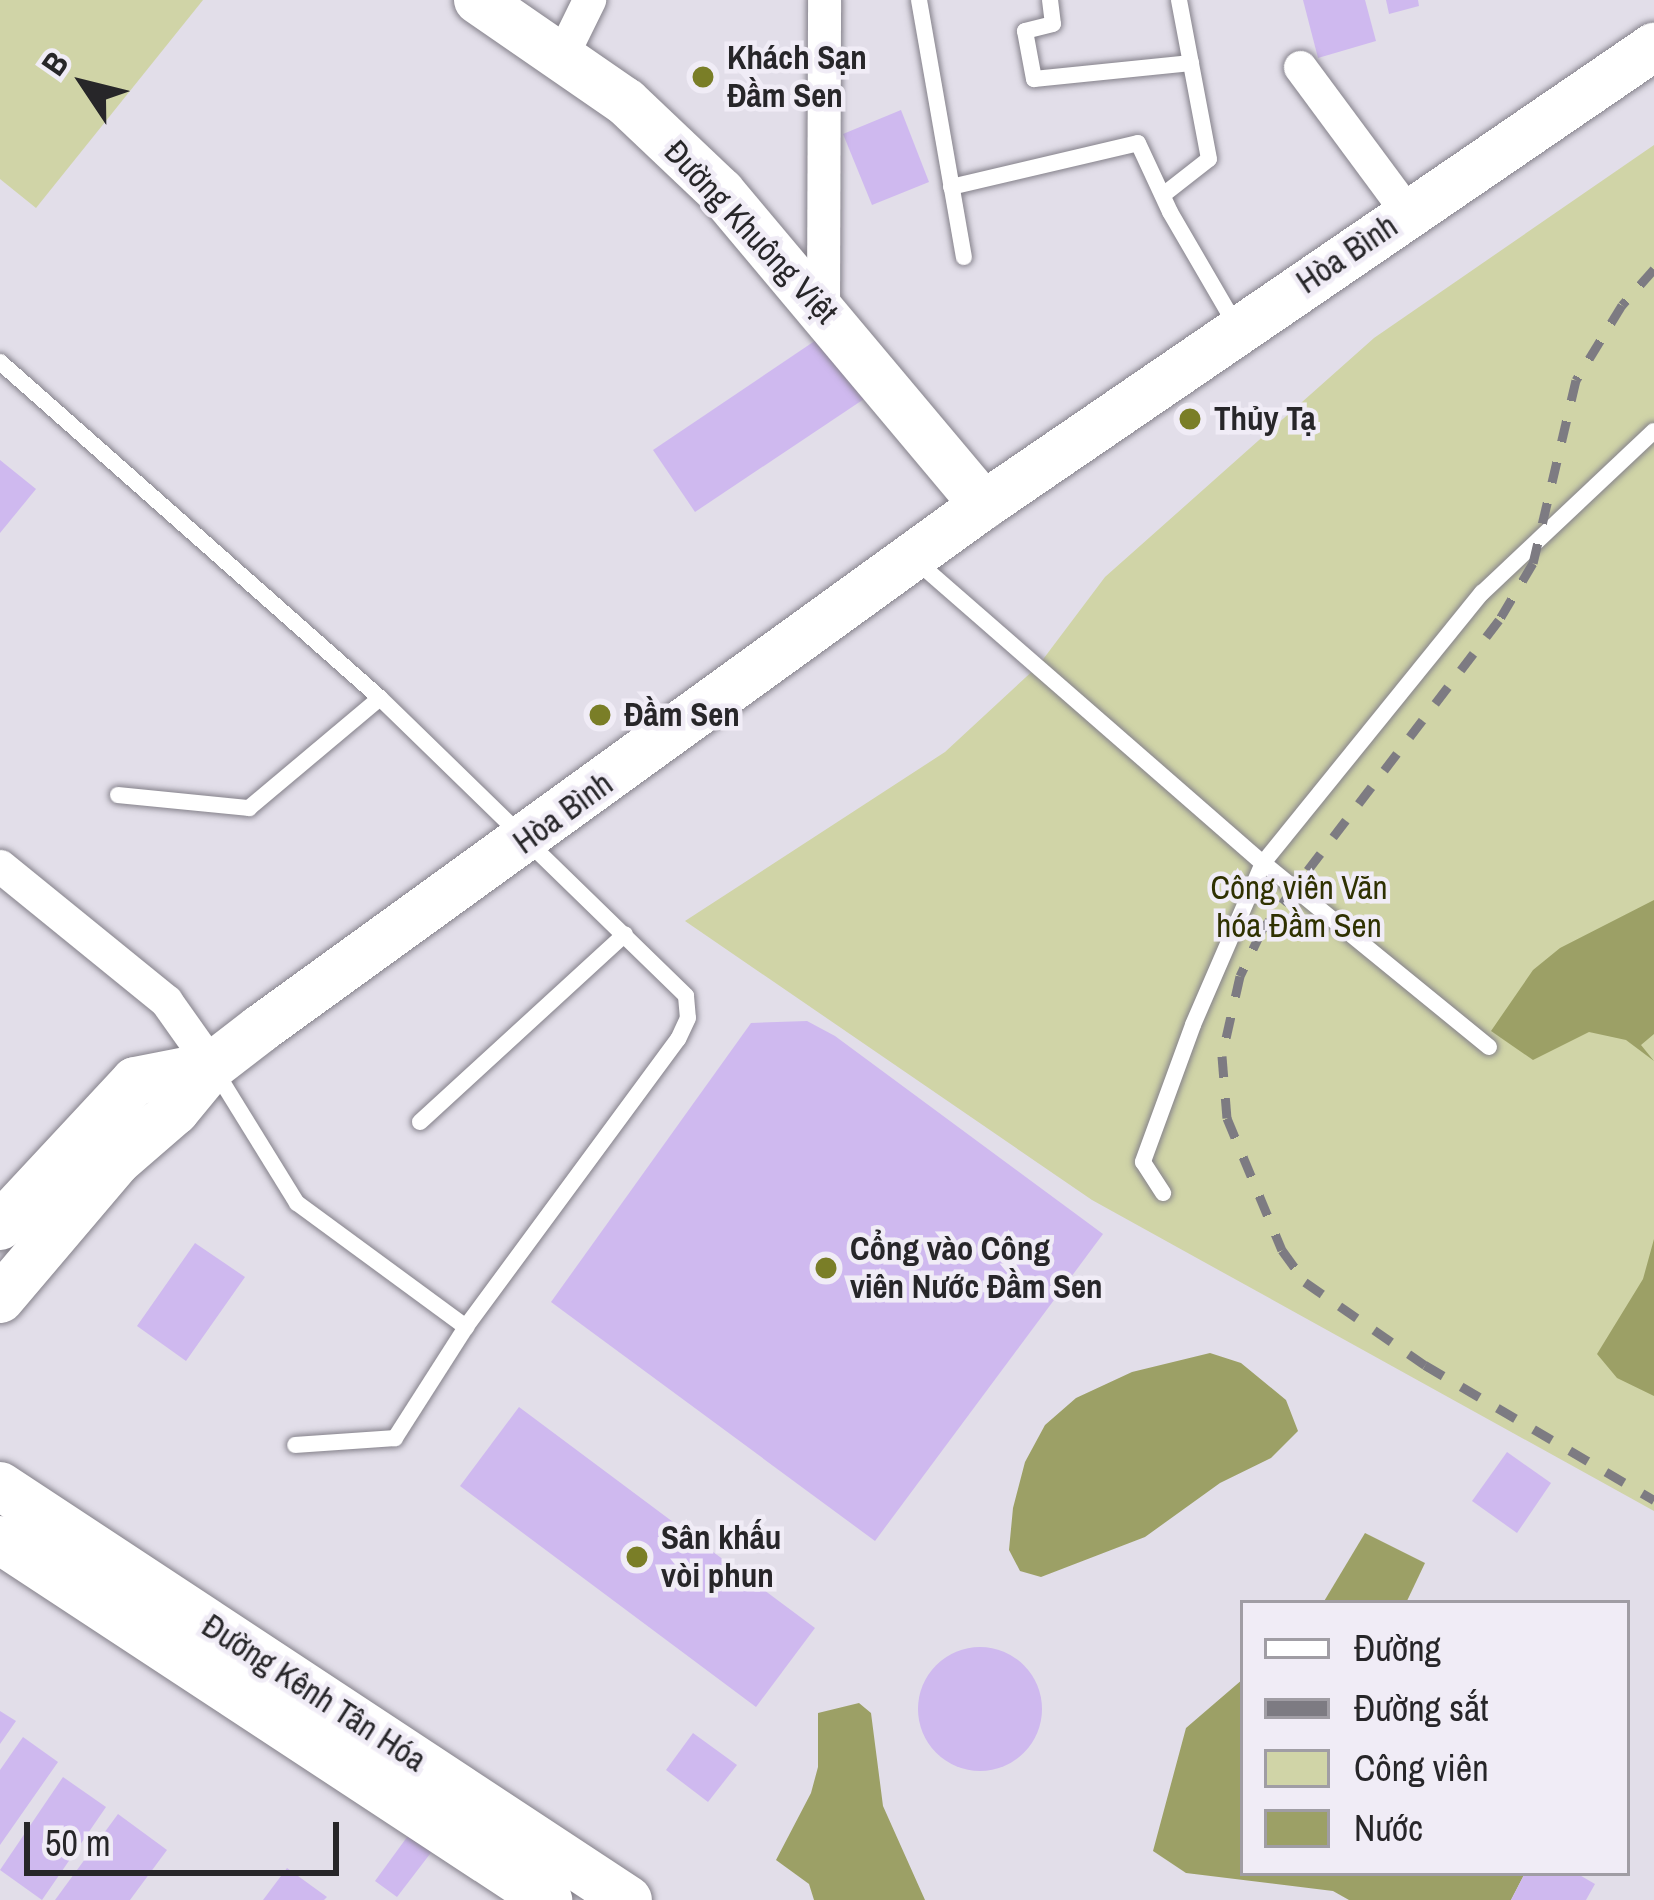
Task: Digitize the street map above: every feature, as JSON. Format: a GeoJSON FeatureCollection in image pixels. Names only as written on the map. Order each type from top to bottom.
{"type":"FeatureCollection","features":[{"type":"Feature","properties":{"kind":"main road","name":"Đường Khuông Việt"},"geometry":{"type":"LineString","coordinates":[[479,0],[626,102],[721,192],[823,307],[984,505]]}},
{"type":"Feature","properties":{"kind":"main road","name":"Hòa Bình"},"geometry":{"type":"LineString","coordinates":[[0,1299],[117,1161],[175,1112],[212,1066],[984,505],[1238,327],[1654,47]]}},
{"type":"Feature","properties":{"kind":"main road","name":"Hòa Bình"},"geometry":{"type":"LineString","coordinates":[[0,1226],[135,1081],[212,1066]]}},
{"type":"Feature","properties":{"kind":"main road","name":"Đường Kênh Tân Hóa"},"geometry":{"type":"LineString","coordinates":[[0,1486],[628,1900]]}},
{"type":"Feature","properties":{"kind":"main road","name":"Đường Kênh Tân Hóa"},"geometry":{"type":"LineString","coordinates":[[0,1540],[548,1900]]}},
{"type":"Feature","properties":{"kind":"street"},"geometry":{"type":"LineString","coordinates":[[561,57],[589,0]]}},
{"type":"Feature","properties":{"kind":"street"},"geometry":{"type":"LineString","coordinates":[[823,307],[824,0]]}},
{"type":"Feature","properties":{"kind":"street"},"geometry":{"type":"LineString","coordinates":[[1300,67],[1408,213]]}},
{"type":"Feature","properties":{"kind":"street"},"geometry":{"type":"LineString","coordinates":[[0,866],[166,1001],[212,1066]]}},
{"type":"Feature","properties":{"kind":"lane"},"geometry":{"type":"LineString","coordinates":[[919,0],[964,257]]}},
{"type":"Feature","properties":{"kind":"lane"},"geometry":{"type":"LineString","coordinates":[[1050,0],[1052,24],[1025,32],[1034,79],[1191,63]]}},
{"type":"Feature","properties":{"kind":"lane"},"geometry":{"type":"LineString","coordinates":[[1163,196],[1209,159],[1178,0]]}},
{"type":"Feature","properties":{"kind":"lane"},"geometry":{"type":"LineString","coordinates":[[951,187],[1138,143],[1238,327]]}},
{"type":"Feature","properties":{"kind":"lane"},"geometry":{"type":"LineString","coordinates":[[0,362],[380,698],[686,996],[688,1018],[466,1327],[394,1438],[295,1445]]}},
{"type":"Feature","properties":{"kind":"lane"},"geometry":{"type":"LineString","coordinates":[[1162,1193],[1143,1162],[1193,1024],[1263,863],[1482,593],[1654,431]]}},
{"type":"Feature","properties":{"kind":"lane"},"geometry":{"type":"LineString","coordinates":[[914,559],[1263,863],[1489,1047]]}},
{"type":"Feature","properties":{"kind":"lane"},"geometry":{"type":"LineString","coordinates":[[118,795],[249,808],[380,698]]}},
{"type":"Feature","properties":{"kind":"lane"},"geometry":{"type":"LineString","coordinates":[[420,1122],[625,934]]}},
{"type":"Feature","properties":{"kind":"lane"},"geometry":{"type":"LineString","coordinates":[[212,1066],[297,1203],[466,1327]]}},
{"type":"Feature","properties":{"kind":"green space"},"geometry":{"type":"Polygon","coordinates":[[[0,0],[203,0],[36,208],[0,179],[0,0]]]}},
{"type":"Feature","properties":{"kind":"green space","name":"Công viên Văn hóa Đầm Sen"},"geometry":{"type":"Polygon","coordinates":[[[1654,145],[1654,1511],[1092,1200],[685,921],[945,752],[1038,666],[1105,577],[1374,338],[1654,145]]]}},
{"type":"Feature","properties":{"kind":"water"},"geometry":{"type":"Polygon","coordinates":[[[1654,900],[1654,1034],[1641,1045],[1654,1061],[1626,1040],[1589,1032],[1533,1060],[1491,1031],[1533,970],[1560,948],[1654,900]]]}},
{"type":"Feature","properties":{"kind":"water"},"geometry":{"type":"Polygon","coordinates":[[[1654,1239],[1654,1396],[1617,1378],[1597,1354],[1643,1279],[1654,1239]]]}},
{"type":"Feature","properties":{"kind":"water"},"geometry":{"type":"Polygon","coordinates":[[[1210,1353],[1241,1363],[1286,1400],[1298,1431],[1271,1458],[1220,1483],[1145,1537],[1041,1577],[1020,1571],[1009,1550],[1013,1508],[1025,1462],[1045,1425],[1076,1398],[1132,1372],[1210,1353]]]}},
{"type":"Feature","properties":{"kind":"water"},"geometry":{"type":"Polygon","coordinates":[[[1365,1533],[1425,1563],[1407,1600],[1325,1600],[1365,1533]]]}},
{"type":"Feature","properties":{"kind":"water"},"geometry":{"type":"Polygon","coordinates":[[[1240,1682],[1240,1876],[1523,1876],[1511,1900],[1349,1900],[1333,1891],[1186,1873],[1153,1851],[1186,1728],[1240,1682]]]}},
{"type":"Feature","properties":{"kind":"water"},"geometry":{"type":"Polygon","coordinates":[[[859,1703],[871,1713],[883,1806],[925,1900],[814,1900],[809,1884],[776,1860],[811,1793],[818,1767],[818,1713],[859,1703]]]}},
{"type":"Feature","properties":{"kind":"building"},"geometry":{"type":"Polygon","coordinates":[[[1303,0],[1365,0],[1376,41],[1318,58],[1303,0]]]}},
{"type":"Feature","properties":{"kind":"building"},"geometry":{"type":"Polygon","coordinates":[[[1386,0],[1418,0],[1419,6],[1389,14],[1386,0]]]}},
{"type":"Feature","properties":{"kind":"building"},"geometry":{"type":"Polygon","coordinates":[[[901,110],[929,182],[872,205],[843,134],[901,110]]]}},
{"type":"Feature","properties":{"kind":"building"},"geometry":{"type":"Polygon","coordinates":[[[834,328],[876,391],[695,512],[653,450],[834,328]]]}},
{"type":"Feature","properties":{"kind":"building"},"geometry":{"type":"Polygon","coordinates":[[[0,460],[36,489],[0,533],[0,460]]]}},
{"type":"Feature","properties":{"kind":"building","name":"Cổng vào Công viên Nước Đầm Sen"},"geometry":{"type":"Polygon","coordinates":[[[807,1021],[835,1036],[1103,1234],[875,1541],[551,1302],[751,1023],[807,1021]]]}},
{"type":"Feature","properties":{"kind":"building"},"geometry":{"type":"Polygon","coordinates":[[[195,1243],[245,1277],[186,1361],[137,1326],[195,1243]]]}},
{"type":"Feature","properties":{"kind":"building","name":"Sân khấu vòi phun"},"geometry":{"type":"Polygon","coordinates":[[[519,1407],[815,1628],[756,1707],[460,1486],[519,1407]]]}},
{"type":"Feature","properties":{"kind":"building"},"geometry":{"type":"Polygon","coordinates":[[[1507,1452],[1551,1483],[1517,1533],[1472,1501],[1507,1452]]]}},
{"type":"Feature","properties":{"kind":"building"},"geometry":{"type":"Polygon","coordinates":[[[980,1647],[1004,1652],[1024,1665],[1037,1685],[1042,1709],[1037,1733],[1024,1753],[1004,1766],[980,1771],[956,1766],[936,1753],[923,1733],[918,1709],[923,1685],[936,1665],[956,1652],[980,1647]]]}},
{"type":"Feature","properties":{"kind":"building"},"geometry":{"type":"Polygon","coordinates":[[[0,1711],[16,1721],[0,1744],[0,1711]]]}},
{"type":"Feature","properties":{"kind":"building"},"geometry":{"type":"Polygon","coordinates":[[[693,1733],[737,1765],[708,1802],[666,1770],[693,1733]]]}},
{"type":"Feature","properties":{"kind":"building"},"geometry":{"type":"Polygon","coordinates":[[[23,1737],[58,1762],[0,1845],[0,1770],[23,1737]]]}},
{"type":"Feature","properties":{"kind":"building"},"geometry":{"type":"Polygon","coordinates":[[[63,1777],[106,1807],[42,1900],[0,1870],[63,1777]]]}},
{"type":"Feature","properties":{"kind":"building"},"geometry":{"type":"Polygon","coordinates":[[[118,1814],[167,1850],[130,1900],[55,1900],[118,1814]]]}},
{"type":"Feature","properties":{"kind":"building"},"geometry":{"type":"Polygon","coordinates":[[[410,1833],[433,1850],[397,1897],[375,1881],[410,1833]]]}},
{"type":"Feature","properties":{"kind":"building"},"geometry":{"type":"Polygon","coordinates":[[[287,1868],[327,1897],[263,1900],[287,1868]]]}},
{"type":"Feature","properties":{"kind":"building"},"geometry":{"type":"Polygon","coordinates":[[[1523,1876],[1581,1876],[1595,1884],[1586,1900],[1511,1900],[1523,1876]]]}},
{"type":"Feature","properties":{"kind":"railway"},"geometry":{"type":"LineString","coordinates":[[1654,269],[1622,305],[1576,380],[1533,563],[1499,620],[1262,930],[1240,976],[1222,1056],[1227,1118],[1282,1250],[1305,1282],[1425,1365],[1654,1500]]}},
{"type":"Feature","properties":{"kind":"place","name":"Khách Sạn Đầm Sen"},"geometry":{"type":"Point","coordinates":[703,77]}},
{"type":"Feature","properties":{"kind":"place","name":"Thủy Tạ"},"geometry":{"type":"Point","coordinates":[1190,419]}},
{"type":"Feature","properties":{"kind":"place","name":"Đầm Sen"},"geometry":{"type":"Point","coordinates":[600,715]}},
{"type":"Feature","properties":{"kind":"place","name":"Cổng vào Công viên Nước Đầm Sen"},"geometry":{"type":"Point","coordinates":[826,1268]}},
{"type":"Feature","properties":{"kind":"place","name":"Sân khấu vòi phun"},"geometry":{"type":"Point","coordinates":[637,1557]}}]}
